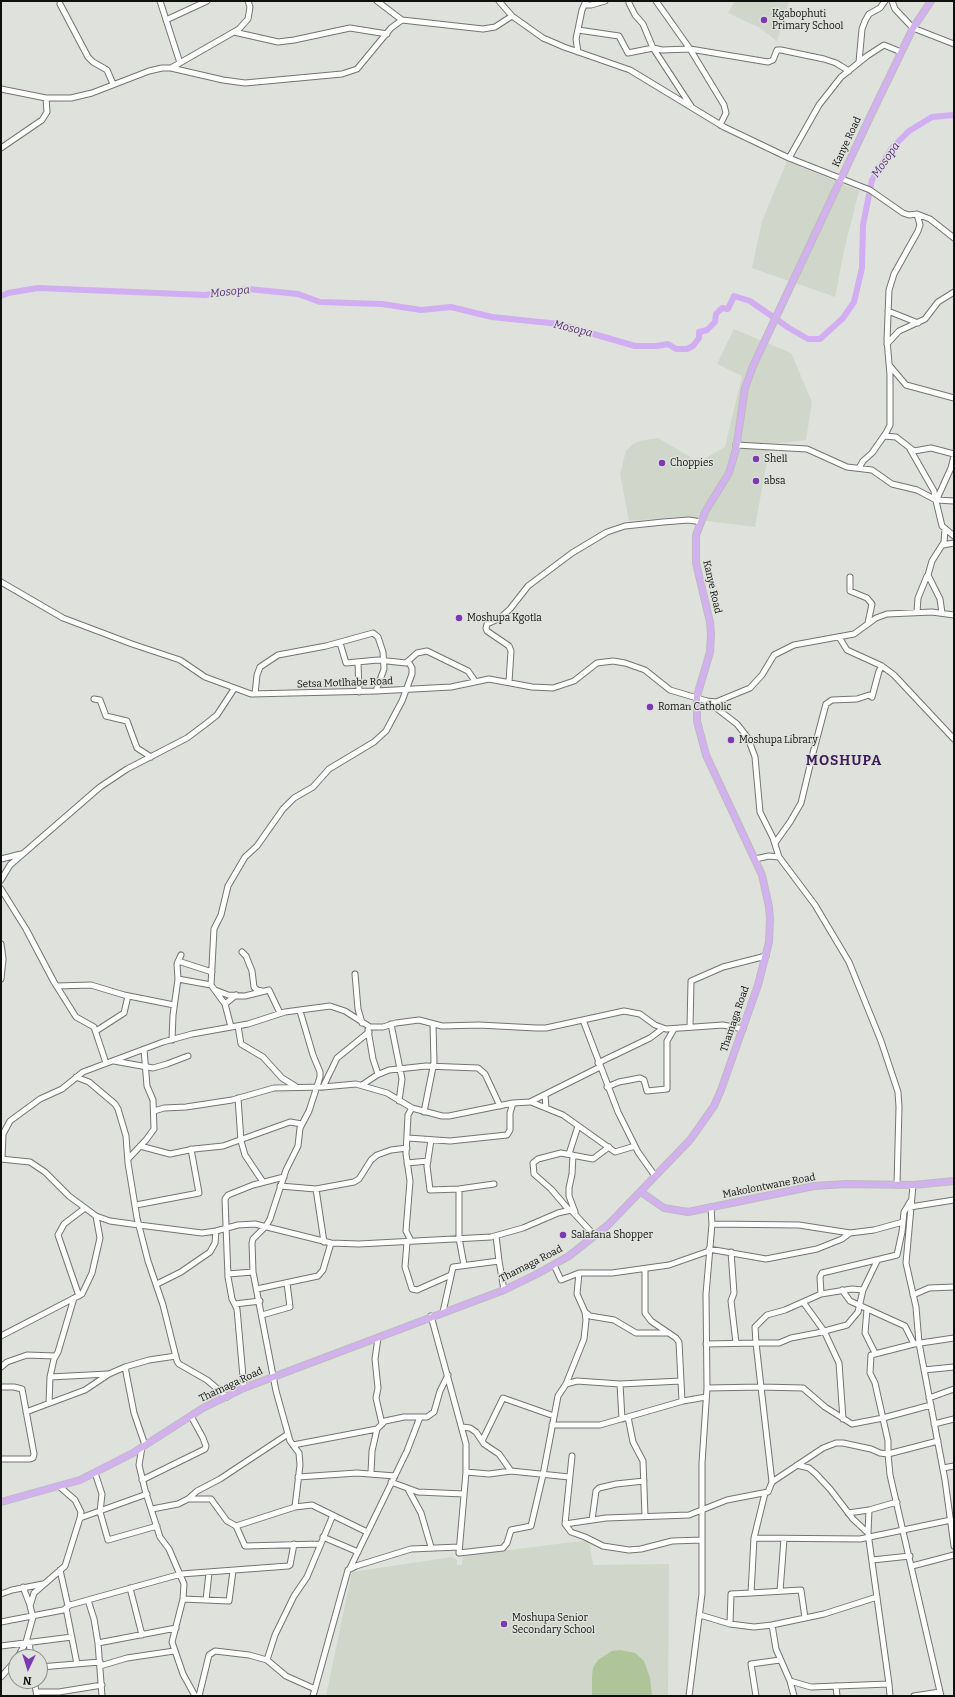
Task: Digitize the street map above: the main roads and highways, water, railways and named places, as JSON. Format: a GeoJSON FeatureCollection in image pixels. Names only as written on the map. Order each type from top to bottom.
{"type":"FeatureCollection","features":[{"type":"Feature","properties":{"kind":"main road","name":"Kanye Road"},"geometry":{"type":"LineString","coordinates":[[697,696],[710,652],[711,634],[710,622],[697,571],[695,555],[696,535],[701,522],[729,472],[736,445],[745,388],[753,366],[771,327],[901,52],[913,28],[931,1]]}},
{"type":"Feature","properties":{"kind":"main road","name":"Thamaga Road"},"geometry":{"type":"LineString","coordinates":[[1,1502],[60,1487],[95,1473],[143,1446],[190,1416],[244,1388],[378,1338],[431,1316],[504,1290],[554,1265],[569,1256],[595,1236],[641,1192],[690,1140],[714,1106],[743,1029],[766,956],[770,931],[769,907],[762,875],[704,749],[696,721],[697,696]]}},
{"type":"Feature","properties":{"kind":"main road","name":"Makolontwane Road"},"geometry":{"type":"LineString","coordinates":[[641,1192],[656,1204],[672,1211],[688,1212],[814,1186],[846,1184],[913,1185],[954,1182]]}},
{"type":"Feature","properties":{"kind":"waterway","name":"Mosopa"},"geometry":{"type":"LineString","coordinates":[[1,296],[8,293],[38,288],[205,295],[248,289],[298,294],[320,302],[382,304],[421,310],[451,307],[492,317],[559,324],[635,346],[657,346],[668,344],[676,349],[687,349],[693,346],[699,338],[699,332],[707,330],[715,322],[716,314],[722,308],[728,309],[734,296],[750,301],[789,328],[808,339],[820,339],[843,318],[854,302],[862,268],[863,225],[872,180],[891,149],[909,131],[932,117],[954,115]]}},
{"type":"Feature","properties":{"kind":"place","name":"Kgabophuti Primary School"},"geometry":{"type":"Point","coordinates":[764,20]}},
{"type":"Feature","properties":{"kind":"place","name":"Shell"},"geometry":{"type":"Point","coordinates":[756,459]}},
{"type":"Feature","properties":{"kind":"place","name":"Choppies"},"geometry":{"type":"Point","coordinates":[662,463]}},
{"type":"Feature","properties":{"kind":"place","name":"absa"},"geometry":{"type":"Point","coordinates":[756,481]}},
{"type":"Feature","properties":{"kind":"place","name":"Moshupa Kgotla"},"geometry":{"type":"Point","coordinates":[459,618]}},
{"type":"Feature","properties":{"kind":"place","name":"Roman Catholic"},"geometry":{"type":"Point","coordinates":[650,707]}},
{"type":"Feature","properties":{"kind":"place","name":"Moshupa Library"},"geometry":{"type":"Point","coordinates":[731,740]}},
{"type":"Feature","properties":{"kind":"place","name":"Salafana Shopper"},"geometry":{"type":"Point","coordinates":[563,1235]}},
{"type":"Feature","properties":{"kind":"place","name":"Moshupa Senior Secondary School"},"geometry":{"type":"Point","coordinates":[504,1624]}},
{"type":"Feature","properties":{"kind":"district","name":"MOSHUPA"},"geometry":{"type":"Point","coordinates":[844,761]}}]}
